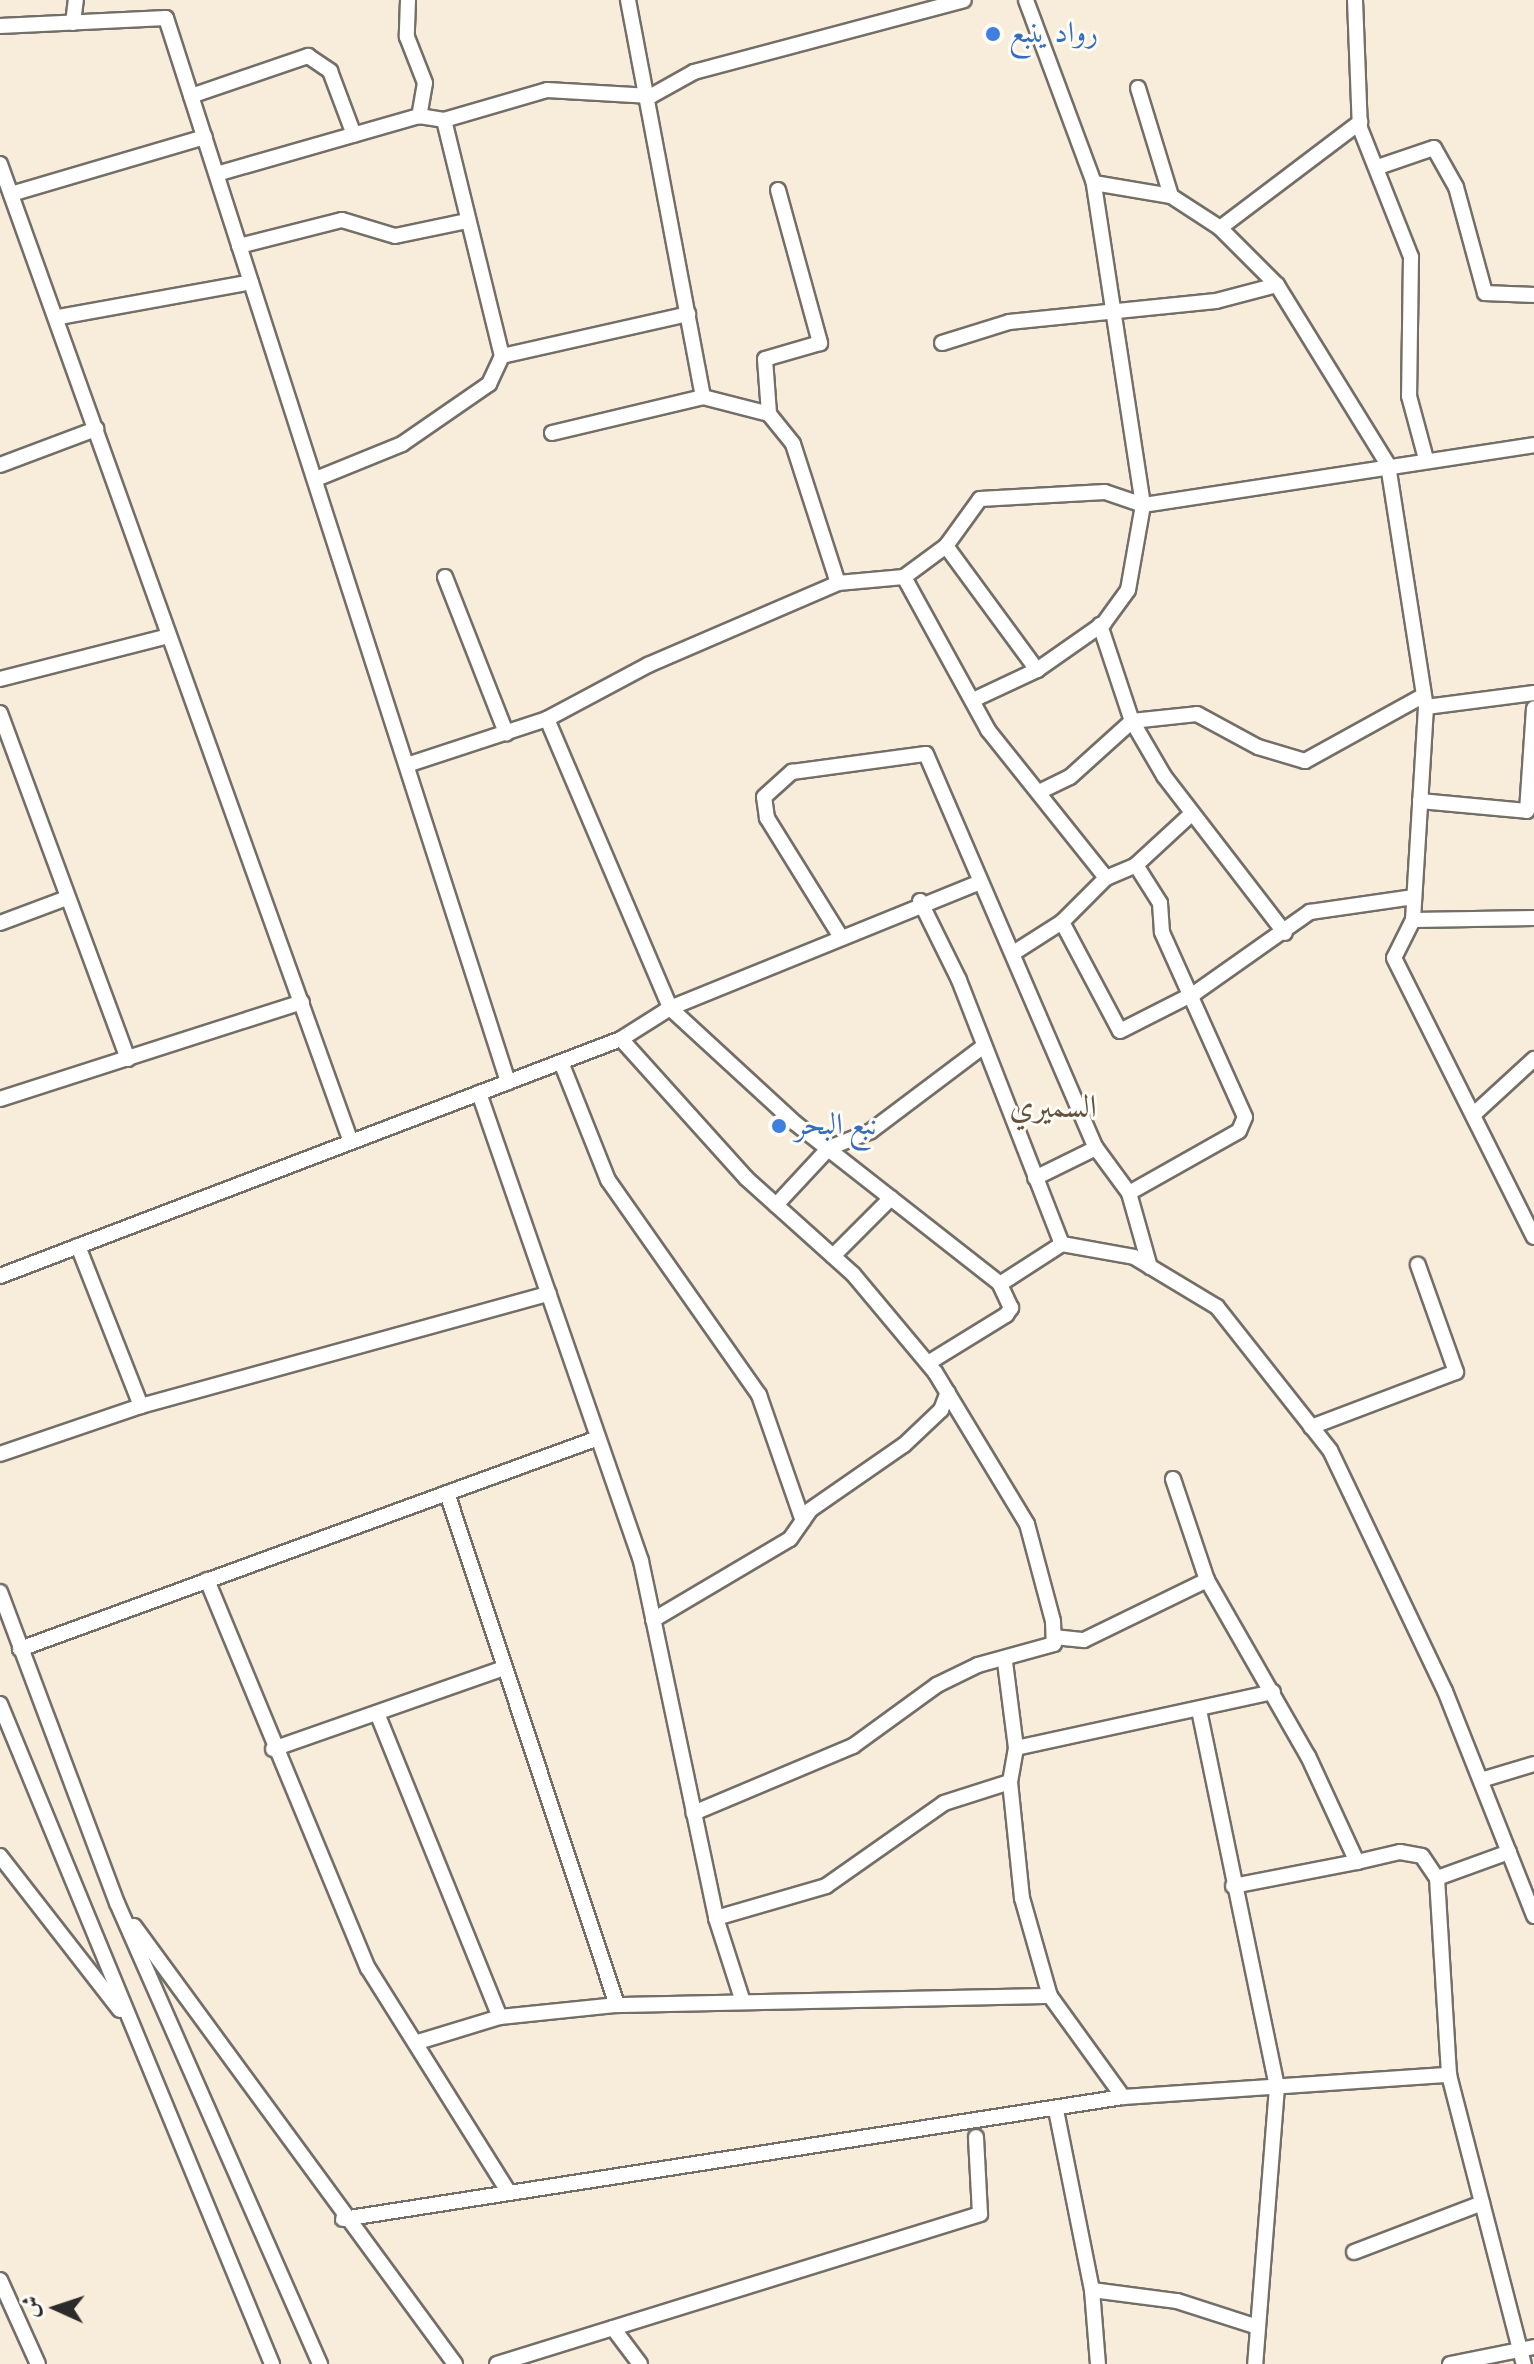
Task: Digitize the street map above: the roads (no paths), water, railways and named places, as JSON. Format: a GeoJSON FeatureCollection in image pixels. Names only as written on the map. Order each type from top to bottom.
{"type":"FeatureCollection","features":[{"type":"Feature","properties":{"kind":"street"},"geometry":{"type":"LineString","coordinates":[[73,23],[76,0]]}},
{"type":"Feature","properties":{"kind":"street"},"geometry":{"type":"LineString","coordinates":[[408,0],[407,37],[425,83],[419,116]]}},
{"type":"Feature","properties":{"kind":"street"},"geometry":{"type":"LineString","coordinates":[[628,0],[651,96],[703,397]]}},
{"type":"Feature","properties":{"kind":"street"},"geometry":{"type":"LineString","coordinates":[[220,173],[419,116],[444,120],[547,90],[651,96],[694,72],[964,0]]}},
{"type":"Feature","properties":{"kind":"street"},"geometry":{"type":"LineString","coordinates":[[973,700],[1037,670],[1100,625],[1128,590],[1143,505],[1094,183],[1026,0]]}},
{"type":"Feature","properties":{"kind":"street"},"geometry":{"type":"LineString","coordinates":[[1355,0],[1360,122],[1411,257],[1409,396],[1426,459]]}},
{"type":"Feature","properties":{"kind":"street"},"geometry":{"type":"LineString","coordinates":[[0,26],[166,18],[220,173],[239,246],[410,764],[508,1082]]}},
{"type":"Feature","properties":{"kind":"street"},"geometry":{"type":"LineString","coordinates":[[191,96],[308,56],[330,71],[354,135]]}},
{"type":"Feature","properties":{"kind":"street"},"geometry":{"type":"LineString","coordinates":[[1138,88],[1171,196]]}},
{"type":"Feature","properties":{"kind":"street"},"geometry":{"type":"LineString","coordinates":[[316,479],[402,444],[489,384],[502,356],[444,120]]}},
{"type":"Feature","properties":{"kind":"street"},"geometry":{"type":"LineString","coordinates":[[1220,228],[1360,122]]}},
{"type":"Feature","properties":{"kind":"street"},"geometry":{"type":"LineString","coordinates":[[11,194],[205,137]]}},
{"type":"Feature","properties":{"kind":"street"},"geometry":{"type":"LineString","coordinates":[[1381,166],[1434,148],[1456,187],[1485,293],[1534,295]]}},
{"type":"Feature","properties":{"kind":"street"},"geometry":{"type":"LineString","coordinates":[[0,164],[59,317],[169,636],[351,1142]]}},
{"type":"Feature","properties":{"kind":"street"},"geometry":{"type":"LineString","coordinates":[[1094,183],[1171,196],[1220,228],[1277,285],[1388,465],[1424,702],[1413,920],[1394,958],[1534,1237]]}},
{"type":"Feature","properties":{"kind":"street"},"geometry":{"type":"LineString","coordinates":[[778,190],[820,343],[765,359],[769,414],[793,444],[838,583]]}},
{"type":"Feature","properties":{"kind":"street"},"geometry":{"type":"LineString","coordinates":[[239,246],[342,220],[395,236],[467,221]]}},
{"type":"Feature","properties":{"kind":"street"},"geometry":{"type":"LineString","coordinates":[[59,317],[251,282]]}},
{"type":"Feature","properties":{"kind":"street"},"geometry":{"type":"LineString","coordinates":[[942,343],[1009,322],[1216,301],[1277,285]]}},
{"type":"Feature","properties":{"kind":"street"},"geometry":{"type":"LineString","coordinates":[[502,356],[688,314]]}},
{"type":"Feature","properties":{"kind":"street"},"geometry":{"type":"LineString","coordinates":[[552,433],[703,397],[769,414]]}},
{"type":"Feature","properties":{"kind":"street"},"geometry":{"type":"LineString","coordinates":[[0,465],[96,429]]}},
{"type":"Feature","properties":{"kind":"street"},"geometry":{"type":"LineString","coordinates":[[410,764],[547,719],[648,665],[838,583],[904,577],[946,546],[980,499],[1105,492],[1143,505],[1426,459],[1534,445]]}},
{"type":"Feature","properties":{"kind":"street"},"geometry":{"type":"LineString","coordinates":[[946,546],[1037,670]]}},
{"type":"Feature","properties":{"kind":"street"},"geometry":{"type":"LineString","coordinates":[[445,577],[506,733]]}},
{"type":"Feature","properties":{"kind":"street"},"geometry":{"type":"LineString","coordinates":[[904,577],[973,700],[1106,878]]}},
{"type":"Feature","properties":{"kind":"street"},"geometry":{"type":"LineString","coordinates":[[1100,625],[1132,721],[1188,817],[1285,933]]}},
{"type":"Feature","properties":{"kind":"street"},"geometry":{"type":"LineString","coordinates":[[0,679],[169,636]]}},
{"type":"Feature","properties":{"kind":"street"},"geometry":{"type":"LineString","coordinates":[[1039,792],[1070,777],[1132,721],[1197,714],[1258,747],[1305,761],[1424,702],[1534,693]]}},
{"type":"Feature","properties":{"kind":"street"},"geometry":{"type":"LineString","coordinates":[[1420,801],[1527,811],[1534,708]]}},
{"type":"Feature","properties":{"kind":"street"},"geometry":{"type":"LineString","coordinates":[[0,713],[128,1059]]}},
{"type":"Feature","properties":{"kind":"street"},"geometry":{"type":"LineString","coordinates":[[547,719],[670,1008],[829,1148],[1000,1284],[1011,1308],[1006,1315],[928,1363]]}},
{"type":"Feature","properties":{"kind":"street"},"geometry":{"type":"LineString","coordinates":[[839,934],[767,818],[764,797],[792,772],[926,754],[980,882],[1015,952],[1096,1148],[1129,1193],[1150,1267]]}},
{"type":"Feature","properties":{"kind":"street"},"geometry":{"type":"LineString","coordinates":[[1015,952],[1062,922],[1106,878],[1136,865],[1188,817]]}},
{"type":"Feature","properties":{"kind":"street"},"geometry":{"type":"LineString","coordinates":[[1129,1193],[1239,1131],[1245,1117],[1195,993],[1162,932],[1160,903],[1136,865]]}},
{"type":"Feature","properties":{"kind":"street"},"geometry":{"type":"LineString","coordinates":[[0,1276],[621,1039],[670,1008],[839,934],[920,901],[980,882]]}},
{"type":"Feature","properties":{"kind":"street"},"geometry":{"type":"LineString","coordinates":[[1062,922],[1120,1031],[1195,993],[1285,933],[1310,912],[1414,897]]}},
{"type":"Feature","properties":{"kind":"street"},"geometry":{"type":"LineString","coordinates":[[0,923],[67,898]]}},
{"type":"Feature","properties":{"kind":"street"},"geometry":{"type":"LineString","coordinates":[[920,901],[959,980],[981,1048],[1062,1244]]}},
{"type":"Feature","properties":{"kind":"street"},"geometry":{"type":"LineString","coordinates":[[1413,920],[1534,918]]}},
{"type":"Feature","properties":{"kind":"street"},"geometry":{"type":"LineString","coordinates":[[0,1099],[302,1002]]}},
{"type":"Feature","properties":{"kind":"street"},"geometry":{"type":"LineString","coordinates":[[621,1039],[776,1205],[833,1256],[928,1363],[1027,1524],[1054,1637],[1054,1644],[937,1685],[853,1746],[694,1813]]}},
{"type":"Feature","properties":{"kind":"street"},"geometry":{"type":"LineString","coordinates":[[776,1205],[829,1148],[871,1131],[981,1048]]}},
{"type":"Feature","properties":{"kind":"street"},"geometry":{"type":"LineString","coordinates":[[1473,1115],[1534,1059]]}},
{"type":"Feature","properties":{"kind":"street"},"geometry":{"type":"LineString","coordinates":[[561,1062],[608,1180],[759,1395],[803,1521]]}},
{"type":"Feature","properties":{"kind":"street"},"geometry":{"type":"LineString","coordinates":[[479,1093],[598,1438],[653,1620],[716,1918],[742,1999]]}},
{"type":"Feature","properties":{"kind":"street"},"geometry":{"type":"LineString","coordinates":[[1035,1178],[1096,1148]]}},
{"type":"Feature","properties":{"kind":"street"},"geometry":{"type":"LineString","coordinates":[[833,1256],[891,1198]]}},
{"type":"Feature","properties":{"kind":"street"},"geometry":{"type":"LineString","coordinates":[[1000,1284],[1062,1244],[1150,1267],[1217,1307],[1311,1427],[1364,1521],[1481,1780],[1534,1916]]}},
{"type":"Feature","properties":{"kind":"street"},"geometry":{"type":"LineString","coordinates":[[78,1246],[141,1406]]}},
{"type":"Feature","properties":{"kind":"street"},"geometry":{"type":"LineString","coordinates":[[1311,1427],[1456,1372],[1418,1265]]}},
{"type":"Feature","properties":{"kind":"street"},"geometry":{"type":"LineString","coordinates":[[0,1454],[141,1406],[549,1294]]}},
{"type":"Feature","properties":{"kind":"street"},"geometry":{"type":"LineString","coordinates":[[653,1620],[790,1539],[803,1521],[904,1445],[941,1410],[948,1392]]}},
{"type":"Feature","properties":{"kind":"street"},"geometry":{"type":"LineString","coordinates":[[20,1649],[598,1438]]}},
{"type":"Feature","properties":{"kind":"street"},"geometry":{"type":"LineString","coordinates":[[1173,1479],[1207,1580],[1273,1692],[1357,1862]]}},
{"type":"Feature","properties":{"kind":"street"},"geometry":{"type":"LineString","coordinates":[[447,1493],[617,2005]]}},
{"type":"Feature","properties":{"kind":"street"},"geometry":{"type":"LineString","coordinates":[[207,1580],[273,1749],[368,1968],[418,2042],[508,2191]]}},
{"type":"Feature","properties":{"kind":"street"},"geometry":{"type":"LineString","coordinates":[[1054,1637],[1084,1640],[1207,1580]]}},
{"type":"Feature","properties":{"kind":"street"},"geometry":{"type":"LineString","coordinates":[[0,1592],[117,1903],[320,2364]]}},
{"type":"Feature","properties":{"kind":"street"},"geometry":{"type":"LineString","coordinates":[[1005,1662],[1016,1748],[1010,1782],[1022,1898],[1050,1996],[1123,2097]]}},
{"type":"Feature","properties":{"kind":"street"},"geometry":{"type":"LineString","coordinates":[[273,1749],[504,1668]]}},
{"type":"Feature","properties":{"kind":"street"},"geometry":{"type":"LineString","coordinates":[[1016,1748],[1273,1692]]}},
{"type":"Feature","properties":{"kind":"street"},"geometry":{"type":"LineString","coordinates":[[0,1704],[272,2364]]}},
{"type":"Feature","properties":{"kind":"street"},"geometry":{"type":"LineString","coordinates":[[1199,1710],[1277,2087],[1255,2326],[1255,2364]]}},
{"type":"Feature","properties":{"kind":"street"},"geometry":{"type":"LineString","coordinates":[[377,1713],[500,2017]]}},
{"type":"Feature","properties":{"kind":"street"},"geometry":{"type":"LineString","coordinates":[[1481,1780],[1534,1764]]}},
{"type":"Feature","properties":{"kind":"street"},"geometry":{"type":"LineString","coordinates":[[716,1918],[826,1886],[944,1803],[1010,1782]]}},
{"type":"Feature","properties":{"kind":"street"},"geometry":{"type":"LineString","coordinates":[[1233,1886],[1400,1852],[1422,1856],[1437,1878],[1449,2075],[1526,2353],[1450,2364]]}},
{"type":"Feature","properties":{"kind":"street"},"geometry":{"type":"LineString","coordinates":[[1437,1878],[1509,1852]]}},
{"type":"Feature","properties":{"kind":"street"},"geometry":{"type":"LineString","coordinates":[[0,1856],[131,2025]]}},
{"type":"Feature","properties":{"kind":"street"},"geometry":{"type":"LineString","coordinates":[[117,1903],[343,2219],[455,2364]]}},
{"type":"Feature","properties":{"kind":"street"},"geometry":{"type":"LineString","coordinates":[[418,2042],[500,2017],[617,2005],[742,1999],[1050,1996]]}},
{"type":"Feature","properties":{"kind":"street"},"geometry":{"type":"LineString","coordinates":[[343,2219],[508,2191],[1056,2110],[1123,2097],[1449,2075]]}},
{"type":"Feature","properties":{"kind":"street"},"geometry":{"type":"LineString","coordinates":[[1056,2110],[1092,2290],[1098,2364]]}},
{"type":"Feature","properties":{"kind":"street"},"geometry":{"type":"LineString","coordinates":[[497,2364],[980,2214],[976,2137]]}},
{"type":"Feature","properties":{"kind":"street"},"geometry":{"type":"LineString","coordinates":[[1354,2252],[1482,2203]]}},
{"type":"Feature","properties":{"kind":"street"},"geometry":{"type":"LineString","coordinates":[[0,2280],[38,2364]]}},
{"type":"Feature","properties":{"kind":"street"},"geometry":{"type":"LineString","coordinates":[[1092,2290],[1177,2301],[1255,2326]]}},
{"type":"Feature","properties":{"kind":"street"},"geometry":{"type":"LineString","coordinates":[[613,2328],[640,2364]]}},
{"type":"Feature","properties":{"kind":"place","name":"رواد ينبع"},"geometry":{"type":"Point","coordinates":[993,34]}},
{"type":"Feature","properties":{"kind":"place","name":"نبع البحر"},"geometry":{"type":"Point","coordinates":[779,1126]}},
{"type":"Feature","properties":{"kind":"district","name":"السميري"},"geometry":{"type":"Point","coordinates":[1053,1108]}}]}
